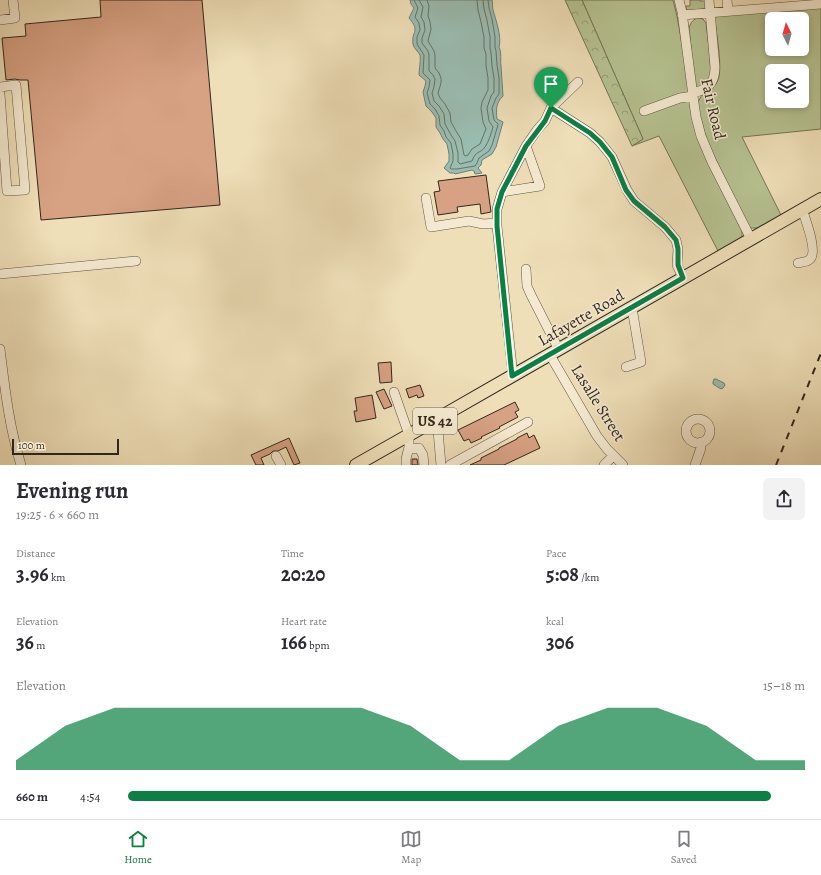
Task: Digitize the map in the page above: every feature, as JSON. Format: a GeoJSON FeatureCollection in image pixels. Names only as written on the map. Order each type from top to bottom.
{"type":"FeatureCollection","features":[{"type":"Feature","properties":{"kind":"main road","name":"Lafayette Road"},"geometry":{"type":"LineString","coordinates":[[356,465],[632,308],[821,198]]}},
{"type":"Feature","properties":{"kind":"street"},"geometry":{"type":"LineString","coordinates":[[0,20],[15,18],[13,0]]}},
{"type":"Feature","properties":{"kind":"street","name":"Fair Road"},"geometry":{"type":"LineString","coordinates":[[679,0],[692,95],[701,136],[712,162],[751,239]]}},
{"type":"Feature","properties":{"kind":"street"},"geometry":{"type":"LineString","coordinates":[[644,111],[692,95],[712,83],[714,79],[715,67],[709,0]]}},
{"type":"Feature","properties":{"kind":"street"},"geometry":{"type":"LineString","coordinates":[[727,0],[728,11]]}},
{"type":"Feature","properties":{"kind":"street"},"geometry":{"type":"LineString","coordinates":[[746,0],[747,10]]}},
{"type":"Feature","properties":{"kind":"street"},"geometry":{"type":"LineString","coordinates":[[682,15],[747,10],[764,4],[820,3]]}},
{"type":"Feature","properties":{"kind":"street"},"geometry":{"type":"LineString","coordinates":[[512,376],[497,223],[497,209],[502,192],[526,146],[545,121],[551,108],[578,82]]}},
{"type":"Feature","properties":{"kind":"street"},"geometry":{"type":"LineString","coordinates":[[0,87],[16,86],[25,190],[4,192],[0,94]]}},
{"type":"Feature","properties":{"kind":"street"},"geometry":{"type":"LineString","coordinates":[[551,108],[590,133],[600,142],[612,157],[626,190],[634,201],[665,227],[676,240],[678,249],[678,265],[683,278]]}},
{"type":"Feature","properties":{"kind":"street"},"geometry":{"type":"LineString","coordinates":[[502,192],[540,186],[526,146]]}},
{"type":"Feature","properties":{"kind":"street"},"geometry":{"type":"LineString","coordinates":[[426,198],[431,227],[469,221],[483,224],[497,223]]}},
{"type":"Feature","properties":{"kind":"street"},"geometry":{"type":"LineString","coordinates":[[798,263],[809,260],[812,257],[811,239],[802,209]]}},
{"type":"Feature","properties":{"kind":"street"},"geometry":{"type":"LineString","coordinates":[[0,274],[136,261]]}},
{"type":"Feature","properties":{"kind":"street","name":"Lasalle Street"},"geometry":{"type":"LineString","coordinates":[[526,269],[527,286],[554,352],[597,436],[613,456],[623,465]]}},
{"type":"Feature","properties":{"kind":"street"},"geometry":{"type":"LineString","coordinates":[[626,367],[641,362],[632,308]]}},
{"type":"Feature","properties":{"kind":"street"},"geometry":{"type":"LineString","coordinates":[[0,349],[2,386],[15,447],[21,465]]}},
{"type":"Feature","properties":{"kind":"street"},"geometry":{"type":"LineString","coordinates":[[394,392],[409,436],[406,465]]}},
{"type":"Feature","properties":{"kind":"street"},"geometry":{"type":"LineString","coordinates":[[437,419],[441,465]]}},
{"type":"Feature","properties":{"kind":"street"},"geometry":{"type":"LineString","coordinates":[[450,465],[528,422]]}},
{"type":"Feature","properties":{"kind":"street"},"geometry":{"type":"LineString","coordinates":[[696,465],[701,448],[701,442]]}},
{"type":"Feature","properties":{"kind":"street"},"geometry":{"type":"LineString","coordinates":[[408,449],[419,448],[423,455],[424,465]]}},
{"type":"Feature","properties":{"kind":"street"},"geometry":{"type":"LineString","coordinates":[[276,456],[281,465]]}},
{"type":"Feature","properties":{"kind":"street"},"geometry":{"type":"LineString","coordinates":[[604,465],[613,456]]}},
{"type":"Feature","properties":{"kind":"green space"},"geometry":{"type":"Polygon","coordinates":[[[565,0],[582,0],[643,139],[632,146],[565,0]]]}},
{"type":"Feature","properties":{"kind":"green space"},"geometry":{"type":"Polygon","coordinates":[[[582,0],[673,0],[683,49],[716,179],[741,229],[742,238],[718,251],[659,136],[632,146],[643,139],[582,0]]]}},
{"type":"Feature","properties":{"kind":"green space"},"geometry":{"type":"Polygon","coordinates":[[[690,0],[706,1],[707,8],[686,11],[686,6],[690,6],[690,0]]]}},
{"type":"Feature","properties":{"kind":"green space"},"geometry":{"type":"Polygon","coordinates":[[[821,8],[821,129],[742,137],[781,215],[759,228],[751,228],[747,224],[712,150],[699,113],[698,105],[701,96],[713,87],[718,80],[720,67],[714,16],[765,12],[765,56],[809,56],[809,12],[768,12],[821,8]]]}},
{"type":"Feature","properties":{"kind":"green space"},"geometry":{"type":"Polygon","coordinates":[[[699,18],[703,19],[706,23],[711,75],[708,83],[697,88],[695,86],[689,28],[692,21],[699,18]]]}},
{"type":"Feature","properties":{"kind":"water"},"geometry":{"type":"Polygon","coordinates":[[[410,0],[492,0],[499,34],[503,96],[497,106],[497,119],[503,122],[496,147],[492,154],[482,160],[481,165],[478,168],[482,173],[475,174],[472,170],[455,174],[450,173],[444,168],[449,161],[447,144],[436,127],[436,118],[426,106],[423,92],[426,81],[419,75],[420,55],[413,44],[415,29],[409,18],[414,8],[410,0]]]}},
{"type":"Feature","properties":{"kind":"water"},"geometry":{"type":"Polygon","coordinates":[[[714,379],[724,383],[725,385],[723,388],[721,389],[713,384],[714,379]]]}},
{"type":"Feature","properties":{"kind":"building"},"geometry":{"type":"Polygon","coordinates":[[[100,0],[202,0],[220,205],[41,220],[28,80],[6,80],[2,38],[26,36],[25,24],[101,17],[100,0]]]}},
{"type":"Feature","properties":{"kind":"building"},"geometry":{"type":"Polygon","coordinates":[[[486,175],[491,212],[481,214],[480,204],[457,207],[458,212],[438,215],[434,192],[440,191],[438,181],[486,175]]]}},
{"type":"Feature","properties":{"kind":"building"},"geometry":{"type":"Polygon","coordinates":[[[391,362],[392,382],[380,383],[378,363],[391,362]]]}},
{"type":"Feature","properties":{"kind":"building"},"geometry":{"type":"Polygon","coordinates":[[[420,385],[424,396],[418,398],[417,395],[409,398],[406,389],[420,385]]]}},
{"type":"Feature","properties":{"kind":"building"},"geometry":{"type":"Polygon","coordinates":[[[384,389],[392,406],[384,409],[376,392],[384,389]]]}},
{"type":"Feature","properties":{"kind":"building"},"geometry":{"type":"Polygon","coordinates":[[[372,395],[376,418],[356,422],[354,411],[357,411],[355,398],[372,395]]]}},
{"type":"Feature","properties":{"kind":"building"},"geometry":{"type":"Polygon","coordinates":[[[515,402],[519,410],[515,412],[518,417],[471,443],[469,439],[464,441],[458,430],[515,402]]]}},
{"type":"Feature","properties":{"kind":"building"},"geometry":{"type":"Polygon","coordinates":[[[527,433],[529,438],[534,435],[540,448],[504,465],[470,465],[481,460],[481,458],[527,433]]]}},
{"type":"Feature","properties":{"kind":"building"},"geometry":{"type":"Polygon","coordinates":[[[289,438],[300,463],[294,465],[286,447],[278,451],[273,451],[261,458],[264,465],[256,465],[251,455],[289,438]]]}},
{"type":"Feature","properties":{"kind":"building"},"geometry":{"type":"Polygon","coordinates":[[[412,459],[417,459],[418,465],[412,465],[412,459]]]}},
{"type":"Feature","properties":{"kind":"railway"},"geometry":{"type":"LineString","coordinates":[[776,465],[821,353]]}},
{"type":"Feature","properties":{"kind":"route"},"geometry":{"type":"LineString","coordinates":[[551,108],[590,133],[600,142],[612,157],[626,190],[634,201],[665,227],[676,240],[678,249],[678,265],[683,278],[512,376],[497,226],[497,209],[502,192],[526,146],[545,121],[551,108]]}}]}
